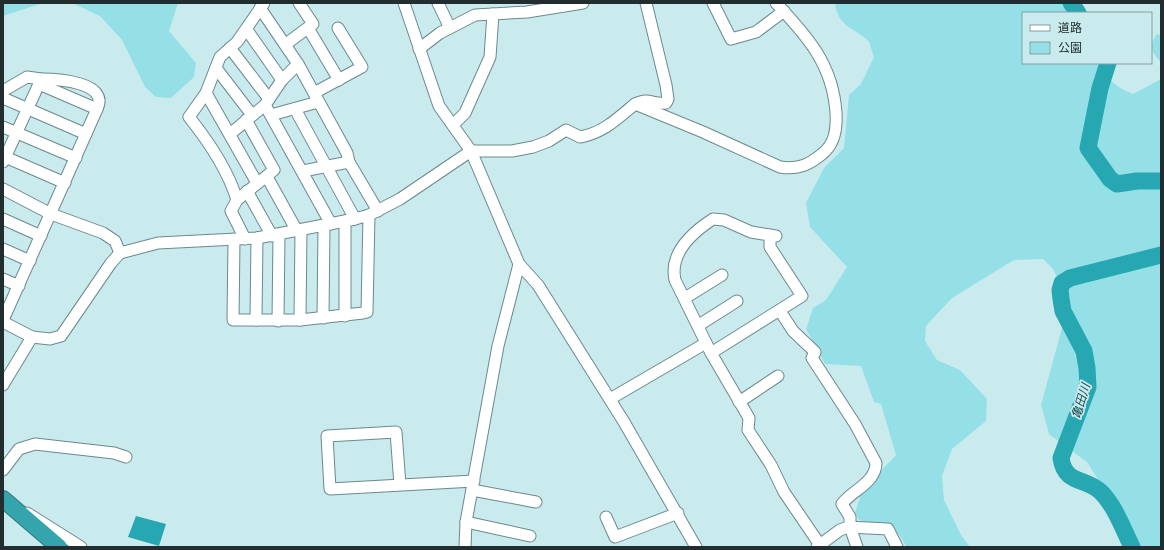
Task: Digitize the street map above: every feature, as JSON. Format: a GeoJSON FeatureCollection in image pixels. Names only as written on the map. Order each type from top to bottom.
{"type":"FeatureCollection","features":[{"type":"Feature","properties":{"kind":"highway"},"geometry":{"type":"LineString","coordinates":[[3,499],[59,547]]}},
{"type":"Feature","properties":{"kind":"street"},"geometry":{"type":"LineString","coordinates":[[286,44],[313,24],[299,3]]}},
{"type":"Feature","properties":{"kind":"street"},"geometry":{"type":"LineString","coordinates":[[404,3],[438,106],[471,151],[519,264],[538,285],[610,399],[678,513],[696,547]]}},
{"type":"Feature","properties":{"kind":"street"},"geometry":{"type":"LineString","coordinates":[[438,3],[450,28]]}},
{"type":"Feature","properties":{"kind":"street"},"geometry":{"type":"LineString","coordinates":[[418,49],[450,28],[475,15],[527,12],[583,3]]}},
{"type":"Feature","properties":{"kind":"street"},"geometry":{"type":"LineString","coordinates":[[40,81],[70,81],[96,91],[100,104],[3,321],[32,338],[50,339],[61,336],[111,263],[120,253],[158,243],[234,240],[275,236],[350,220],[374,213],[413,191],[471,151],[512,151],[533,147],[549,141],[566,130],[580,137],[594,135],[603,130],[636,104],[645,100],[666,103],[668,99],[666,84],[646,3]]}},
{"type":"Feature","properties":{"kind":"street"},"geometry":{"type":"LineString","coordinates":[[713,3],[731,39],[756,32],[784,11]]}},
{"type":"Feature","properties":{"kind":"street"},"geometry":{"type":"LineString","coordinates":[[636,104],[703,132],[780,167],[790,169],[803,166],[816,159],[826,151],[834,140],[837,121],[833,88],[825,66],[818,54],[776,3]]}},
{"type":"Feature","properties":{"kind":"street"},"geometry":{"type":"LineString","coordinates":[[234,240],[233,320],[300,320],[345,316],[368,312],[374,213],[349,162],[347,153],[298,64],[262,6],[247,30],[220,57],[206,93],[188,117],[207,139],[233,187],[237,200]]}},
{"type":"Feature","properties":{"kind":"street"},"geometry":{"type":"LineString","coordinates":[[453,125],[465,113],[490,57],[493,14]]}},
{"type":"Feature","properties":{"kind":"street"},"geometry":{"type":"LineString","coordinates":[[308,28],[339,80]]}},
{"type":"Feature","properties":{"kind":"street"},"geometry":{"type":"LineString","coordinates":[[272,115],[295,109],[316,97],[339,80],[362,67],[338,28]]}},
{"type":"Feature","properties":{"kind":"street"},"geometry":{"type":"LineString","coordinates":[[247,30],[282,80]]}},
{"type":"Feature","properties":{"kind":"street"},"geometry":{"type":"LineString","coordinates":[[230,48],[267,102],[272,115],[302,171],[327,225],[323,318]]}},
{"type":"Feature","properties":{"kind":"street"},"geometry":{"type":"LineString","coordinates":[[230,134],[267,102],[282,80],[298,64]]}},
{"type":"Feature","properties":{"kind":"street"},"geometry":{"type":"LineString","coordinates":[[216,68],[249,117],[274,170],[237,200],[230,211],[245,239]]}},
{"type":"Feature","properties":{"kind":"street"},"geometry":{"type":"LineString","coordinates":[[3,91],[27,77],[40,81],[97,109]]}},
{"type":"Feature","properties":{"kind":"street"},"geometry":{"type":"LineString","coordinates":[[40,81],[4,159],[65,183]]}},
{"type":"Feature","properties":{"kind":"street"},"geometry":{"type":"LineString","coordinates":[[206,93],[257,183]]}},
{"type":"Feature","properties":{"kind":"street"},"geometry":{"type":"LineString","coordinates":[[3,98],[86,134]]}},
{"type":"Feature","properties":{"kind":"street"},"geometry":{"type":"LineString","coordinates":[[295,109],[325,166],[350,220],[345,316]]}},
{"type":"Feature","properties":{"kind":"street"},"geometry":{"type":"LineString","coordinates":[[3,128],[76,158]]}},
{"type":"Feature","properties":{"kind":"street"},"geometry":{"type":"LineString","coordinates":[[302,171],[349,162]]}},
{"type":"Feature","properties":{"kind":"street"},"geometry":{"type":"LineString","coordinates":[[267,177],[299,231],[300,320]]}},
{"type":"Feature","properties":{"kind":"street"},"geometry":{"type":"LineString","coordinates":[[3,189],[51,214],[103,233],[115,241],[120,253]]}},
{"type":"Feature","properties":{"kind":"street"},"geometry":{"type":"LineString","coordinates":[[247,191],[275,236],[278,321]]}},
{"type":"Feature","properties":{"kind":"street"},"geometry":{"type":"LineString","coordinates":[[711,353],[802,296],[770,247],[773,236],[741,229],[716,218],[691,236],[674,266],[675,280],[711,353],[749,418],[748,430],[771,465],[784,492],[818,546],[840,530],[850,527],[888,529],[897,547]]}},
{"type":"Feature","properties":{"kind":"street"},"geometry":{"type":"LineString","coordinates":[[3,220],[41,236]]}},
{"type":"Feature","properties":{"kind":"street"},"geometry":{"type":"LineString","coordinates":[[256,320],[257,238]]}},
{"type":"Feature","properties":{"kind":"street"},"geometry":{"type":"LineString","coordinates":[[3,249],[30,261]]}},
{"type":"Feature","properties":{"kind":"street"},"geometry":{"type":"LineString","coordinates":[[465,547],[466,522],[498,346],[519,264]]}},
{"type":"Feature","properties":{"kind":"street"},"geometry":{"type":"LineString","coordinates":[[685,298],[722,275]]}},
{"type":"Feature","properties":{"kind":"street"},"geometry":{"type":"LineString","coordinates":[[3,279],[19,286]]}},
{"type":"Feature","properties":{"kind":"street"},"geometry":{"type":"LineString","coordinates":[[698,325],[737,301]]}},
{"type":"Feature","properties":{"kind":"street"},"geometry":{"type":"LineString","coordinates":[[780,311],[793,331],[815,352],[812,358],[855,424],[876,463],[876,468],[864,486],[842,504],[850,517],[850,527],[857,547]]}},
{"type":"Feature","properties":{"kind":"street"},"geometry":{"type":"LineString","coordinates":[[3,385],[32,338]]}},
{"type":"Feature","properties":{"kind":"street"},"geometry":{"type":"LineString","coordinates":[[610,399],[706,343]]}},
{"type":"Feature","properties":{"kind":"street"},"geometry":{"type":"LineString","coordinates":[[739,402],[778,376]]}},
{"type":"Feature","properties":{"kind":"street"},"geometry":{"type":"LineString","coordinates":[[400,485],[396,432],[327,436],[330,490],[400,485],[473,486],[536,502]]}},
{"type":"Feature","properties":{"kind":"street"},"geometry":{"type":"LineString","coordinates":[[3,470],[19,449],[35,444],[114,453],[126,457]]}},
{"type":"Feature","properties":{"kind":"street"},"geometry":{"type":"LineString","coordinates":[[17,510],[33,515],[81,547]]}},
{"type":"Feature","properties":{"kind":"street"},"geometry":{"type":"LineString","coordinates":[[606,517],[615,537],[678,513]]}},
{"type":"Feature","properties":{"kind":"street"},"geometry":{"type":"LineString","coordinates":[[466,522],[530,536]]}},
{"type":"Feature","properties":{"kind":"green space"},"geometry":{"type":"Polygon","coordinates":[[[3,3],[43,3],[3,16],[3,3]]]}},
{"type":"Feature","properties":{"kind":"green space"},"geometry":{"type":"Polygon","coordinates":[[[72,3],[178,3],[169,31],[196,63],[194,77],[171,98],[156,97],[145,87],[122,40],[100,16],[72,3]]]}},
{"type":"Feature","properties":{"kind":"green space"},"geometry":{"type":"Polygon","coordinates":[[[835,3],[1067,3],[1073,12],[1022,12],[1022,64],[1100,64],[1105,74],[1113,82],[1122,89],[1133,94],[1161,79],[1161,547],[1141,547],[1087,462],[1049,434],[1041,405],[1069,302],[1053,269],[1043,259],[1014,260],[952,298],[926,326],[925,341],[937,360],[960,370],[987,399],[986,421],[952,449],[942,476],[944,500],[961,535],[970,547],[907,547],[895,529],[859,520],[855,513],[862,491],[896,455],[881,404],[874,402],[861,366],[825,364],[806,329],[813,308],[826,300],[847,267],[810,227],[806,203],[824,168],[844,148],[849,95],[861,84],[874,57],[869,42],[844,23],[837,12],[835,3]]]}},
{"type":"Feature","properties":{"kind":"green space"},"geometry":{"type":"Polygon","coordinates":[[[1157,34],[1161,35],[1161,63],[1152,49],[1154,39],[1157,34]]]}},
{"type":"Feature","properties":{"kind":"shaded area"},"geometry":{"type":"Polygon","coordinates":[[[136,516],[166,524],[159,546],[128,537],[136,516]]]}},
{"type":"Feature","properties":{"kind":"waterway","name":"亀田川"},"geometry":{"type":"LineString","coordinates":[[1071,3],[1077,12]]}},
{"type":"Feature","properties":{"kind":"waterway","name":"亀田川"},"geometry":{"type":"LineString","coordinates":[[1108,64],[1100,88],[1088,148],[1110,179],[1117,184],[1137,181],[1161,181]]}},
{"type":"Feature","properties":{"kind":"waterway","name":"亀田川"},"geometry":{"type":"LineString","coordinates":[[1132,547],[1115,511],[1101,492],[1095,487],[1071,477],[1063,467],[1061,458],[1088,387],[1084,351],[1063,311],[1060,290],[1062,283],[1070,278],[1161,255]]}}]}
